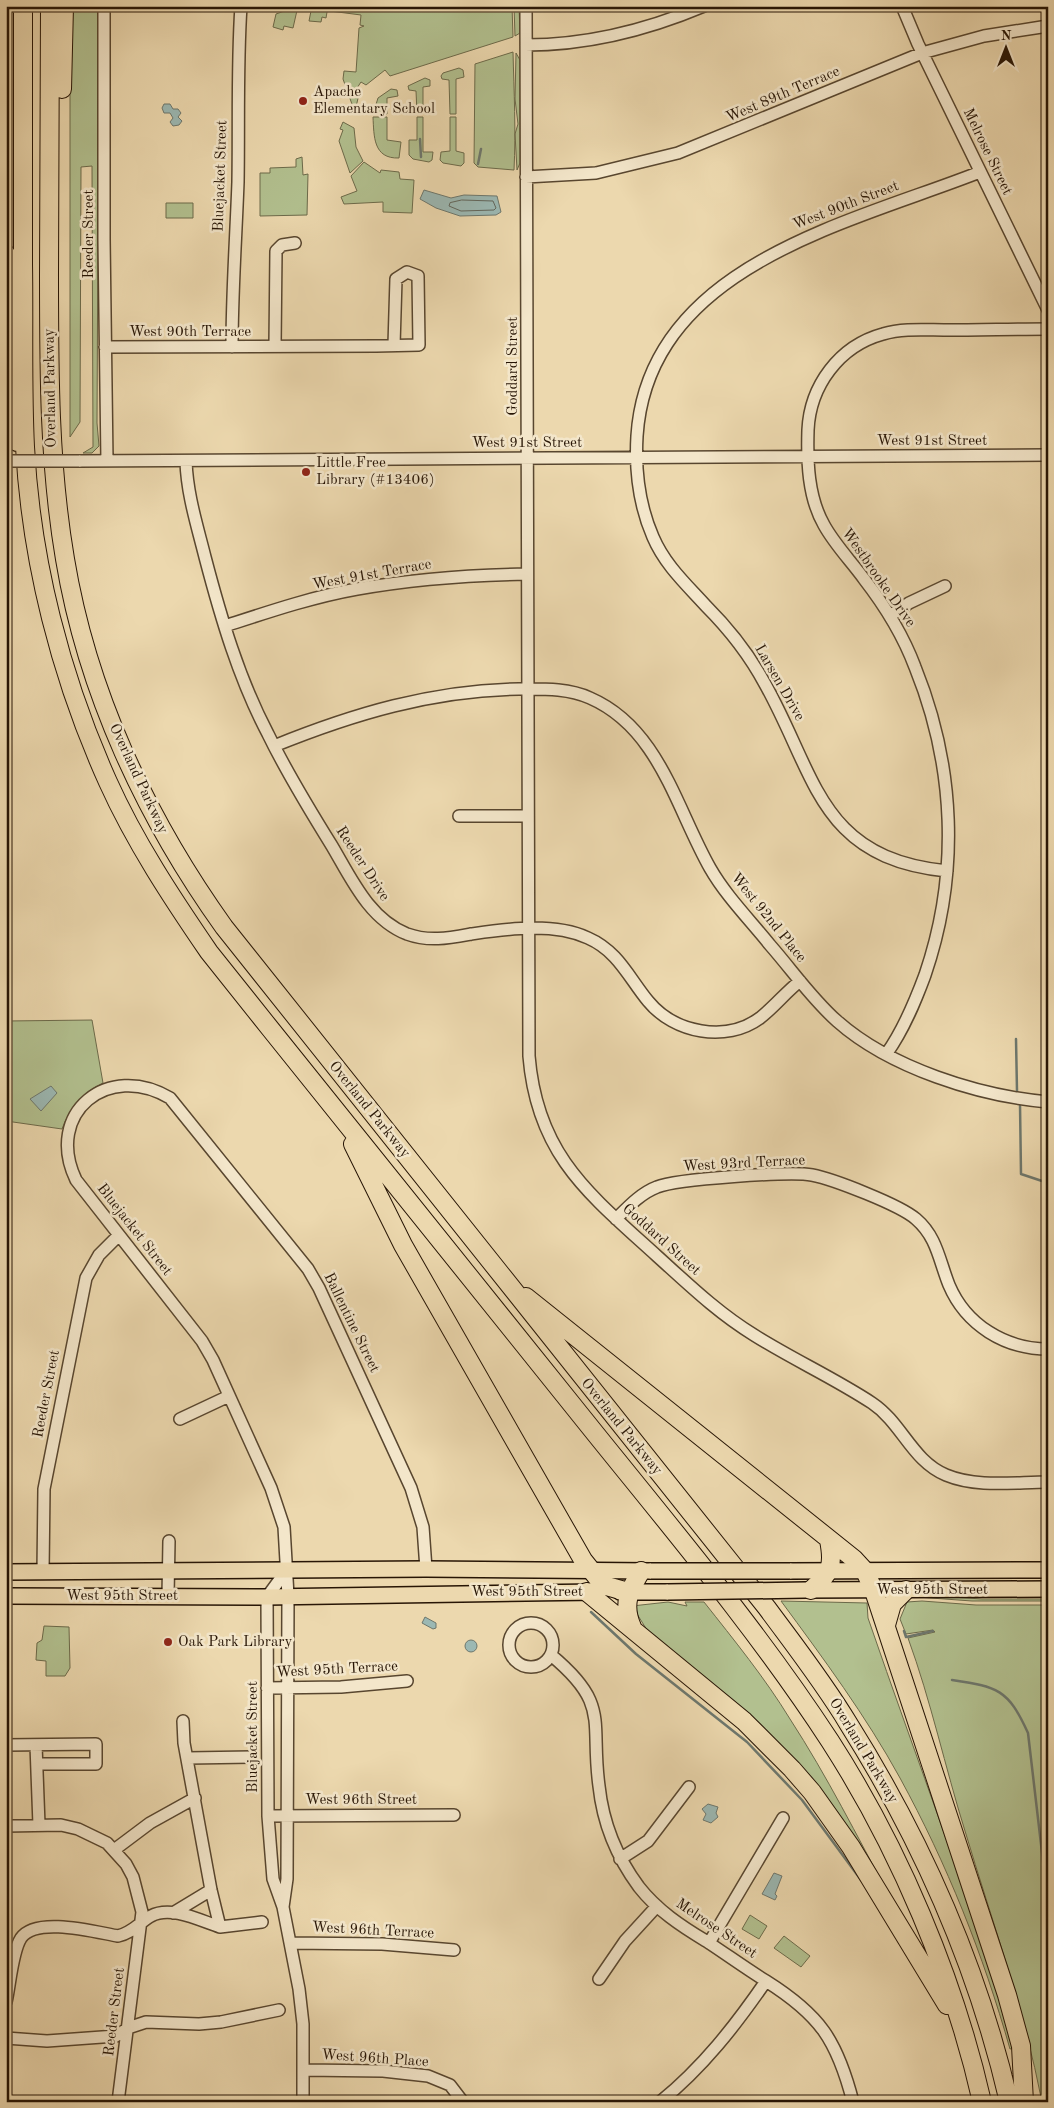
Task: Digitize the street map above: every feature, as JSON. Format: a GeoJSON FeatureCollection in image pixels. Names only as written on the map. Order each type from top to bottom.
{"type":"FeatureCollection","features":[{"type":"Feature","properties":{"kind":"highway","name":"Overland Parkway"},"geometry":{"type":"LineString","coordinates":[[23,6],[25,447],[29,496],[46,594],[58,642],[74,695],[108,783],[155,868],[209,952],[742,1617],[810,1712],[855,1783],[914,1899],[941,1966],[963,2031],[982,2102]]}},
{"type":"Feature","properties":{"kind":"highway","name":"Overland Parkway"},"geometry":{"type":"LineString","coordinates":[[50,6],[49,389],[53,478],[65,561],[87,650],[110,720],[145,799],[199,893],[258,972],[767,1608],[852,1729],[906,1824],[943,1904],[979,1999],[1009,2102]]}},
{"type":"Feature","properties":{"kind":"highway"},"geometry":{"type":"LineString","coordinates":[[50,112],[61,103],[64,6]]}},
{"type":"Feature","properties":{"kind":"highway"},"geometry":{"type":"LineString","coordinates":[[6,254],[9,406],[29,496]]}},
{"type":"Feature","properties":{"kind":"highway"},"geometry":{"type":"LineString","coordinates":[[337,1112],[404,1245],[589,1570],[603,1585],[628,1592]]}},
{"type":"Feature","properties":{"kind":"highway"},"geometry":{"type":"LineString","coordinates":[[504,1280],[579,1338],[854,1560],[865,1571],[886,1625],[1007,1995],[1021,2046],[1024,2102]]}},
{"type":"Feature","properties":{"kind":"highway"},"geometry":{"type":"LineString","coordinates":[[808,1590],[830,1570],[832,1559],[829,1540]]}},
{"type":"Feature","properties":{"kind":"highway"},"geometry":{"type":"LineString","coordinates":[[632,1627],[626,1610],[628,1592],[646,1571]]}},
{"type":"Feature","properties":{"kind":"highway"},"geometry":{"type":"LineString","coordinates":[[886,1625],[892,1604],[906,1590]]}},
{"type":"Feature","properties":{"kind":"highway"},"geometry":{"type":"LineString","coordinates":[[587,1592],[632,1627],[774,1748],[812,1792],[851,1847],[963,2031]]}},
{"type":"Feature","properties":{"kind":"main road","name":"West 95th Street"},"geometry":{"type":"LineString","coordinates":[[6,1572],[426,1569],[646,1571],[1048,1570]]}},
{"type":"Feature","properties":{"kind":"main road","name":"West 95th Street"},"geometry":{"type":"LineString","coordinates":[[6,1596],[267,1597],[808,1590],[1048,1590]]}},
{"type":"Feature","properties":{"kind":"street","name":"Reeder Street"},"geometry":{"type":"LineString","coordinates":[[104,6],[107,461]]}},
{"type":"Feature","properties":{"kind":"street","name":"Bluejacket Street"},"geometry":{"type":"LineString","coordinates":[[232,347],[232,275],[238,184],[238,32],[241,6]]}},
{"type":"Feature","properties":{"kind":"street","name":"Goddard Street"},"geometry":{"type":"LineString","coordinates":[[526,6],[529,1056],[537,1105],[546,1129],[567,1167],[586,1191],[692,1288],[734,1323],[887,1413],[920,1458],[946,1476],[969,1482],[1048,1482]]}},
{"type":"Feature","properties":{"kind":"street"},"geometry":{"type":"LineString","coordinates":[[526,45],[564,44],[630,33],[704,6]]}},
{"type":"Feature","properties":{"kind":"street","name":"Melrose Street"},"geometry":{"type":"LineString","coordinates":[[902,6],[922,54],[1048,310]]}},
{"type":"Feature","properties":{"kind":"street","name":"West 89th Terrace"},"geometry":{"type":"LineString","coordinates":[[526,177],[596,173],[678,153],[922,54],[984,36],[1048,26]]}},
{"type":"Feature","properties":{"kind":"street","name":"West 90th Street"},"geometry":{"type":"LineString","coordinates":[[637,458],[638,419],[652,369],[672,335],[705,302],[742,273],[789,245],[833,225],[980,172]]}},
{"type":"Feature","properties":{"kind":"street"},"geometry":{"type":"LineString","coordinates":[[274,346],[276,251],[282,245],[296,243]]}},
{"type":"Feature","properties":{"kind":"street","name":"West 90th Terrace"},"geometry":{"type":"LineString","coordinates":[[105,347],[419,345],[418,276],[407,272],[396,279],[394,345]]}},
{"type":"Feature","properties":{"kind":"street","name":"Westbrooke Drive"},"geometry":{"type":"LineString","coordinates":[[887,1053],[918,995],[931,958],[944,902],[950,822],[941,748],[930,706],[915,666],[890,616],[824,526],[816,508],[811,489],[808,422],[814,396],[820,382],[836,361],[862,342],[892,332],[918,330],[1048,329]]}},
{"type":"Feature","properties":{"kind":"street","name":"West 91st Street"},"geometry":{"type":"LineString","coordinates":[[6,461],[1048,455]]}},
{"type":"Feature","properties":{"kind":"street","name":"Larsen Drive"},"geometry":{"type":"LineString","coordinates":[[637,458],[637,473],[645,517],[660,550],[671,568],[725,627],[761,676],[775,701],[810,780],[828,811],[858,841],[872,850],[906,865],[947,871]]}},
{"type":"Feature","properties":{"kind":"street","name":"Reeder Drive"},"geometry":{"type":"LineString","coordinates":[[186,460],[192,504],[225,626],[247,688],[296,788],[366,900],[386,922],[407,934],[438,939],[529,930],[565,931],[596,942],[621,962],[648,1002],[658,1011],[676,1024],[703,1032],[727,1031],[748,1024],[768,1011],[800,980]]}},
{"type":"Feature","properties":{"kind":"street","name":"West 91st Terrace"},"geometry":{"type":"LineString","coordinates":[[225,626],[304,602],[355,590],[446,577],[527,574]]}},
{"type":"Feature","properties":{"kind":"street"},"geometry":{"type":"LineString","coordinates":[[890,616],[909,603],[945,586]]}},
{"type":"Feature","properties":{"kind":"street","name":"West 92nd Place"},"geometry":{"type":"LineString","coordinates":[[274,746],[342,720],[388,706],[451,694],[529,689],[568,691],[592,698],[621,716],[636,729],[658,763],[714,875],[800,980],[837,1021],[887,1053],[959,1084],[1011,1099],[1048,1102]]}},
{"type":"Feature","properties":{"kind":"street"},"geometry":{"type":"LineString","coordinates":[[459,816],[528,816]]}},
{"type":"Feature","properties":{"kind":"street","name":"Ballentine Street"},"geometry":{"type":"LineString","coordinates":[[112,1087],[141,1085],[156,1089],[170,1098],[308,1269],[320,1288],[411,1488],[423,1527],[426,1569]]}},
{"type":"Feature","properties":{"kind":"street","name":"Bluejacket Street"},"geometry":{"type":"LineString","coordinates":[[112,1087],[89,1100],[80,1109],[68,1134],[67,1154],[76,1180],[202,1341],[278,1504],[284,1534],[288,1596],[287,1879],[283,1907]]}},
{"type":"Feature","properties":{"kind":"street","name":"West 93rd Terrace"},"geometry":{"type":"LineString","coordinates":[[616,1219],[637,1199],[660,1186],[796,1173],[821,1178],[901,1209],[915,1218],[926,1229],[939,1251],[949,1285],[958,1301],[978,1325],[1010,1343],[1027,1348],[1048,1349]]}},
{"type":"Feature","properties":{"kind":"street","name":"Reeder Street"},"geometry":{"type":"LineString","coordinates":[[43,1572],[44,1489],[86,1278],[99,1255],[119,1235]]}},
{"type":"Feature","properties":{"kind":"street"},"geometry":{"type":"LineString","coordinates":[[180,1419],[229,1396]]}},
{"type":"Feature","properties":{"kind":"street"},"geometry":{"type":"LineString","coordinates":[[168,1596],[169,1541]]}},
{"type":"Feature","properties":{"kind":"street"},"geometry":{"type":"LineString","coordinates":[[267,1597],[286,1571]]}},
{"type":"Feature","properties":{"kind":"street","name":"Bluejacket Street"},"geometry":{"type":"LineString","coordinates":[[267,1597],[268,1816],[273,1879],[283,1907],[300,1990],[304,2070],[303,2102]]}},
{"type":"Feature","properties":{"kind":"street"},"geometry":{"type":"LineString","coordinates":[[530,1622],[545,1627],[553,1640],[551,1655],[541,1665],[534,1667],[520,1665],[511,1655],[509,1641],[511,1634],[516,1628],[530,1622]]}},
{"type":"Feature","properties":{"kind":"street","name":"Melrose Street"},"geometry":{"type":"LineString","coordinates":[[551,1655],[580,1683],[594,1710],[602,1808],[609,1833],[620,1859],[640,1888],[672,1919],[794,1999],[820,2024],[832,2042],[842,2063],[853,2102]]}},
{"type":"Feature","properties":{"kind":"street","name":"West 95th Terrace"},"geometry":{"type":"LineString","coordinates":[[267,1688],[341,1687],[407,1681]]}},
{"type":"Feature","properties":{"kind":"street"},"geometry":{"type":"LineString","coordinates":[[183,1721],[183,1735],[211,1890],[220,1927]]}},
{"type":"Feature","properties":{"kind":"street"},"geometry":{"type":"LineString","coordinates":[[6,1745],[96,1744],[96,1764],[37,1764]]}},
{"type":"Feature","properties":{"kind":"street"},"geometry":{"type":"LineString","coordinates":[[36,1745],[38,1825]]}},
{"type":"Feature","properties":{"kind":"street"},"geometry":{"type":"LineString","coordinates":[[188,1758],[252,1757]]}},
{"type":"Feature","properties":{"kind":"street"},"geometry":{"type":"LineString","coordinates":[[620,1859],[648,1841],[689,1787]]}},
{"type":"Feature","properties":{"kind":"street"},"geometry":{"type":"LineString","coordinates":[[6,1826],[38,1825],[78,1828],[98,1837],[114,1850],[150,1823],[195,1798]]}},
{"type":"Feature","properties":{"kind":"street","name":"West 96th Street"},"geometry":{"type":"LineString","coordinates":[[268,1816],[454,1815]]}},
{"type":"Feature","properties":{"kind":"street"},"geometry":{"type":"LineString","coordinates":[[709,1943],[783,1818]]}},
{"type":"Feature","properties":{"kind":"street","name":"Reeder Street"},"geometry":{"type":"LineString","coordinates":[[114,1850],[126,1864],[133,1878],[141,1906],[118,2102]]}},
{"type":"Feature","properties":{"kind":"street"},"geometry":{"type":"LineString","coordinates":[[173,1913],[211,1890]]}},
{"type":"Feature","properties":{"kind":"street"},"geometry":{"type":"LineString","coordinates":[[599,1979],[625,1941],[658,1906]]}},
{"type":"Feature","properties":{"kind":"street"},"geometry":{"type":"LineString","coordinates":[[6,2002],[16,1950],[21,1938],[29,1930],[48,1926],[118,1936],[129,1934],[153,1915],[173,1913],[220,1927],[262,1922]]}},
{"type":"Feature","properties":{"kind":"street","name":"West 96th Terrace"},"geometry":{"type":"LineString","coordinates":[[290,1943],[382,1944],[454,1950]]}},
{"type":"Feature","properties":{"kind":"street"},"geometry":{"type":"LineString","coordinates":[[660,2102],[715,2050],[735,2027],[766,1981]]}},
{"type":"Feature","properties":{"kind":"street"},"geometry":{"type":"LineString","coordinates":[[6,2038],[47,2041],[98,2038],[116,2036],[128,2028],[146,2022],[199,2024],[221,2022],[279,2010]]}},
{"type":"Feature","properties":{"kind":"street","name":"West 96th Place"},"geometry":{"type":"LineString","coordinates":[[304,2070],[383,2071],[434,2078],[450,2085],[463,2102]]}},
{"type":"Feature","properties":{"kind":"green space"},"geometry":{"type":"Polygon","coordinates":[[[70,6],[99,6],[97,423],[99,446],[92,453],[83,453],[93,447],[92,166],[81,167],[80,422],[70,437],[70,6]]]}},
{"type":"Feature","properties":{"kind":"green space"},"geometry":{"type":"Polygon","coordinates":[[[298,6],[293,28],[284,26],[283,30],[273,27],[276,14],[298,6]]]}},
{"type":"Feature","properties":{"kind":"green space"},"geometry":{"type":"Polygon","coordinates":[[[312,6],[328,6],[326,18],[322,17],[321,22],[309,21],[312,6]]]}},
{"type":"Feature","properties":{"kind":"green space"},"geometry":{"type":"Polygon","coordinates":[[[332,6],[512,6],[513,37],[390,76],[385,70],[366,85],[361,82],[355,91],[359,94],[356,107],[353,107],[343,79],[344,71],[356,72],[359,28],[364,26],[360,25],[361,15],[330,11],[332,6]]]}},
{"type":"Feature","properties":{"kind":"green space"},"geometry":{"type":"Polygon","coordinates":[[[514,6],[519,6],[520,33],[515,36],[514,6]]]}},
{"type":"Feature","properties":{"kind":"green space"},"geometry":{"type":"Polygon","coordinates":[[[513,52],[514,170],[478,167],[474,163],[475,64],[513,52]]]}},
{"type":"Feature","properties":{"kind":"green space"},"geometry":{"type":"Polygon","coordinates":[[[516,53],[520,60],[520,163],[517,170],[515,134],[518,124],[515,99],[516,53]]]}},
{"type":"Feature","properties":{"kind":"green space"},"geometry":{"type":"Polygon","coordinates":[[[459,68],[463,70],[464,77],[456,79],[456,114],[450,114],[449,80],[442,79],[441,76],[443,73],[459,68]]]}},
{"type":"Feature","properties":{"kind":"green space"},"geometry":{"type":"Polygon","coordinates":[[[425,78],[430,80],[430,86],[423,87],[423,113],[417,113],[416,91],[409,90],[408,86],[425,78]]]}},
{"type":"Feature","properties":{"kind":"green space"},"geometry":{"type":"Polygon","coordinates":[[[391,89],[397,90],[398,96],[387,98],[387,114],[373,114],[378,98],[391,89]]]}},
{"type":"Feature","properties":{"kind":"green space"},"geometry":{"type":"Polygon","coordinates":[[[373,117],[387,117],[387,140],[401,142],[399,158],[384,155],[380,150],[375,139],[373,117]]]}},
{"type":"Feature","properties":{"kind":"green space"},"geometry":{"type":"Polygon","coordinates":[[[417,117],[423,117],[423,152],[433,152],[432,160],[429,162],[413,159],[409,155],[409,140],[417,140],[417,117]]]}},
{"type":"Feature","properties":{"kind":"green space"},"geometry":{"type":"Polygon","coordinates":[[[450,117],[456,117],[456,151],[464,153],[464,163],[461,166],[443,163],[440,160],[441,152],[450,151],[450,117]]]}},
{"type":"Feature","properties":{"kind":"green space"},"geometry":{"type":"Polygon","coordinates":[[[343,122],[354,128],[356,147],[363,161],[350,173],[339,141],[343,130],[340,129],[343,122]]]}},
{"type":"Feature","properties":{"kind":"green space"},"geometry":{"type":"Polygon","coordinates":[[[302,157],[303,175],[308,174],[307,215],[260,216],[260,173],[270,173],[270,168],[296,167],[296,159],[302,157]]]}},
{"type":"Feature","properties":{"kind":"green space"},"geometry":{"type":"Polygon","coordinates":[[[364,162],[380,173],[381,170],[399,172],[400,179],[414,180],[412,213],[383,212],[383,202],[344,204],[341,197],[357,191],[351,176],[364,162]]]}},
{"type":"Feature","properties":{"kind":"green space"},"geometry":{"type":"Polygon","coordinates":[[[166,203],[193,203],[193,218],[166,218],[166,203]]]}},
{"type":"Feature","properties":{"kind":"green space"},"geometry":{"type":"Polygon","coordinates":[[[92,1020],[103,1083],[89,1091],[73,1107],[62,1129],[6,1121],[6,1021],[92,1020]]]}},
{"type":"Feature","properties":{"kind":"green space"},"geometry":{"type":"Polygon","coordinates":[[[936,1596],[982,1599],[1048,1599],[1048,1601],[972,1601],[917,1597],[936,1596]]]}},
{"type":"Feature","properties":{"kind":"green space"},"geometry":{"type":"Polygon","coordinates":[[[781,1601],[867,1603],[868,1618],[962,1885],[1014,2048],[1010,2049],[976,1944],[948,1876],[917,1810],[887,1755],[858,1710],[781,1601]]]}},
{"type":"Feature","properties":{"kind":"green space"},"geometry":{"type":"Polygon","coordinates":[[[922,1601],[976,1605],[1048,1605],[1048,2102],[1042,2102],[1017,1999],[908,1638],[935,1632],[933,1630],[906,1634],[900,1619],[907,1602],[922,1601]]]}},
{"type":"Feature","properties":{"kind":"green space"},"geometry":{"type":"Polygon","coordinates":[[[668,1602],[687,1606],[685,1602],[704,1602],[749,1659],[817,1762],[889,1895],[803,1771],[785,1749],[748,1713],[647,1630],[632,1606],[668,1602]]]}},
{"type":"Feature","properties":{"kind":"green space"},"geometry":{"type":"Polygon","coordinates":[[[44,1626],[69,1627],[70,1668],[65,1676],[46,1676],[46,1661],[36,1660],[37,1643],[42,1640],[44,1626]]]}},
{"type":"Feature","properties":{"kind":"green space"},"geometry":{"type":"Polygon","coordinates":[[[750,1915],[767,1926],[759,1939],[742,1929],[750,1915]]]}},
{"type":"Feature","properties":{"kind":"green space"},"geometry":{"type":"Polygon","coordinates":[[[784,1936],[810,1956],[801,1967],[774,1948],[784,1936]]]}},
{"type":"Feature","properties":{"kind":"water"},"geometry":{"type":"Polygon","coordinates":[[[164,104],[170,104],[173,109],[178,109],[181,113],[178,117],[182,121],[179,125],[173,126],[170,122],[173,118],[170,113],[164,113],[162,108],[164,104]]]}},
{"type":"Feature","properties":{"kind":"water"},"geometry":{"type":"Polygon","coordinates":[[[424,190],[451,198],[464,195],[497,196],[501,212],[496,215],[460,216],[436,208],[420,199],[424,190]]]}},
{"type":"Feature","properties":{"kind":"water"},"geometry":{"type":"Polygon","coordinates":[[[51,1086],[57,1093],[41,1111],[30,1099],[51,1086]]]}},
{"type":"Feature","properties":{"kind":"water"},"geometry":{"type":"Polygon","coordinates":[[[425,1617],[436,1623],[436,1628],[433,1629],[422,1623],[425,1617]]]}},
{"type":"Feature","properties":{"kind":"water"},"geometry":{"type":"Polygon","coordinates":[[[469,1640],[473,1640],[477,1646],[473,1652],[469,1652],[465,1648],[465,1644],[469,1640]]]}},
{"type":"Feature","properties":{"kind":"water"},"geometry":{"type":"Polygon","coordinates":[[[708,1804],[718,1807],[716,1813],[718,1817],[711,1823],[703,1820],[706,1814],[702,1809],[708,1804]]]}},
{"type":"Feature","properties":{"kind":"water"},"geometry":{"type":"Polygon","coordinates":[[[774,1873],[782,1876],[775,1894],[777,1896],[775,1900],[762,1894],[774,1873]]]}},
{"type":"Feature","properties":{"kind":"waterway"},"geometry":{"type":"LineString","coordinates":[[420,139],[421,157]]}},
{"type":"Feature","properties":{"kind":"waterway"},"geometry":{"type":"LineString","coordinates":[[478,164],[481,149]]}},
{"type":"Feature","properties":{"kind":"waterway"},"geometry":{"type":"LineString","coordinates":[[1016,1039],[1017,1091]]}},
{"type":"Feature","properties":{"kind":"waterway"},"geometry":{"type":"LineString","coordinates":[[1020,1104],[1021,1174],[1048,1183]]}},
{"type":"Feature","properties":{"kind":"waterway"},"geometry":{"type":"LineString","coordinates":[[591,1612],[636,1654],[747,1742],[802,1800],[861,1880]]}},
{"type":"Feature","properties":{"kind":"waterway"},"geometry":{"type":"LineString","coordinates":[[904,1631],[906,1637],[933,1631]]}},
{"type":"Feature","properties":{"kind":"waterway"},"geometry":{"type":"LineString","coordinates":[[952,1680],[980,1685],[1000,1693],[1014,1707],[1028,1733],[1048,1904]]}},
{"type":"Feature","properties":{"kind":"place","name":"Apache Elementary School"},"geometry":{"type":"Point","coordinates":[303,101]}},
{"type":"Feature","properties":{"kind":"place","name":"Little Free Library (#13406)"},"geometry":{"type":"Point","coordinates":[306,472]}},
{"type":"Feature","properties":{"kind":"place","name":"Oak Park Library"},"geometry":{"type":"Point","coordinates":[168,1642]}}]}
